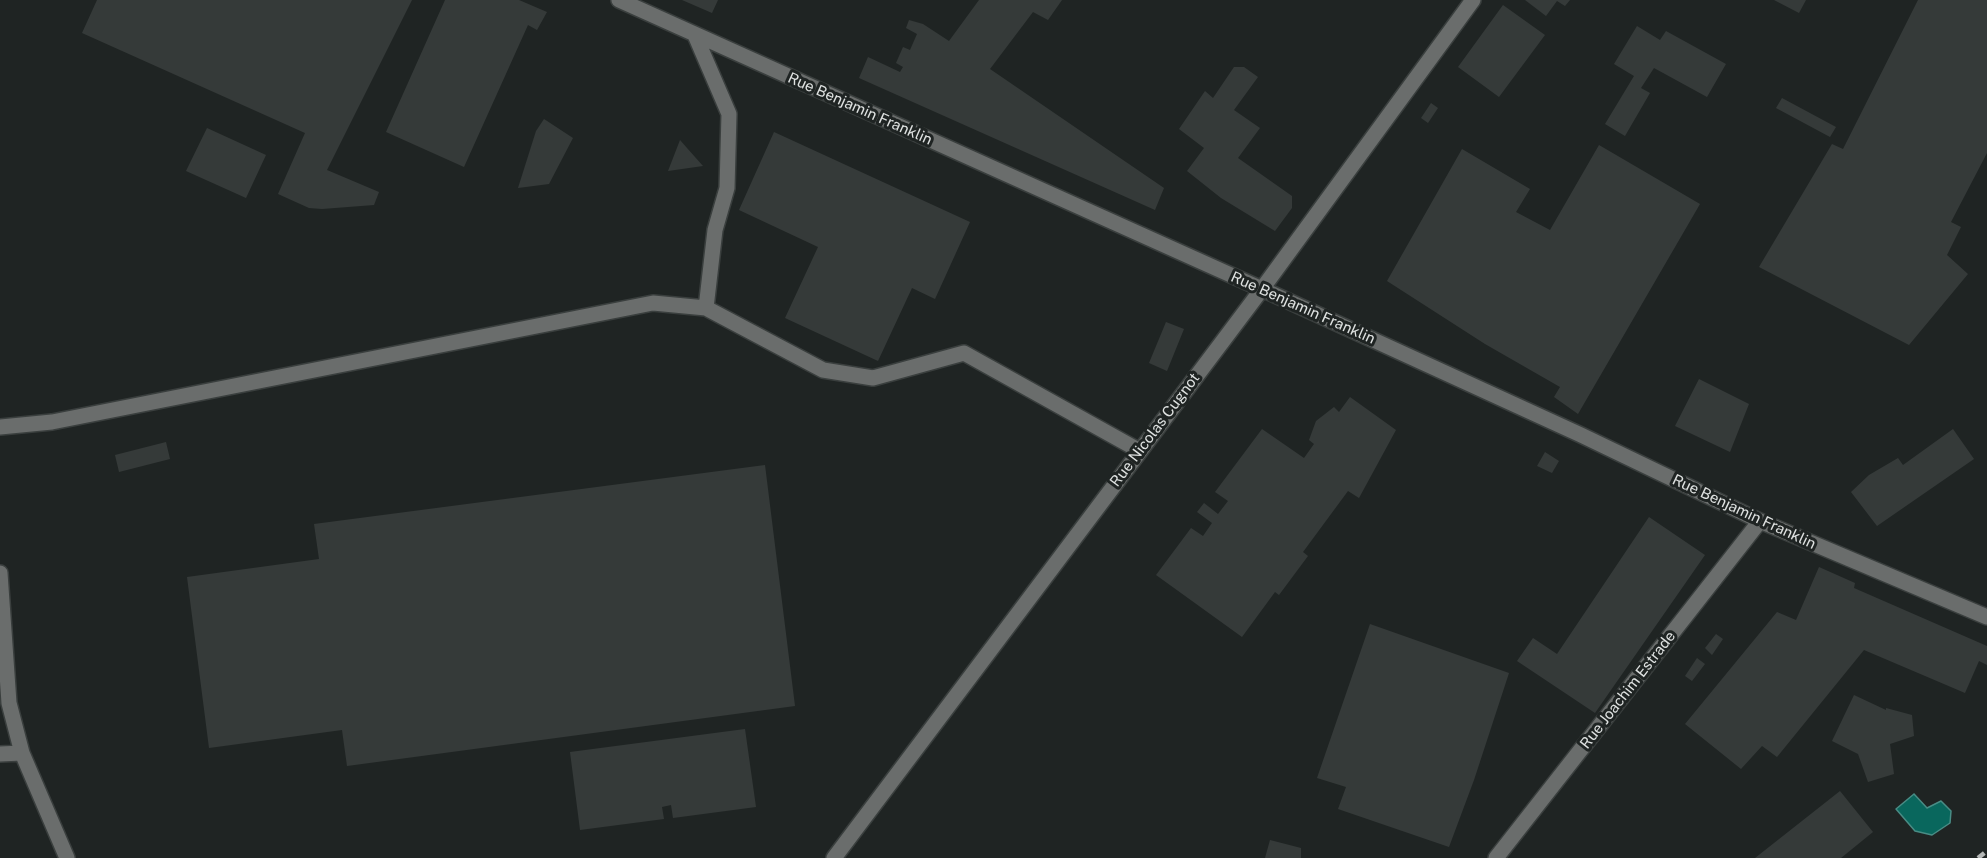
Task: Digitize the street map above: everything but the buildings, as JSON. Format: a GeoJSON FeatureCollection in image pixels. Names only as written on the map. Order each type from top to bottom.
{"type":"FeatureCollection","features":[{"type":"Feature","properties":{"kind":"street","name":"Rue Benjamin Franklin"},"geometry":{"type":"LineString","coordinates":[[619,0],[1262,289],[1570,430],[1760,521],[1987,617]]}},
{"type":"Feature","properties":{"kind":"street","name":"Rue Nicolas Cugnot"},"geometry":{"type":"LineString","coordinates":[[834,858],[1262,289],[1473,0]]}},
{"type":"Feature","properties":{"kind":"street"},"geometry":{"type":"LineString","coordinates":[[695,35],[729,114],[727,188],[715,230],[706,308]]}},
{"type":"Feature","properties":{"kind":"street"},"geometry":{"type":"LineString","coordinates":[[0,428],[52,422],[653,303],[706,308],[823,370],[873,378],[964,353],[1140,451]]}},
{"type":"Feature","properties":{"kind":"street","name":"Rue Joachim Estrade"},"geometry":{"type":"LineString","coordinates":[[1496,858],[1760,521]]}},
{"type":"Feature","properties":{"kind":"street"},"geometry":{"type":"LineString","coordinates":[[0,573],[9,703],[22,753],[67,858]]}},
{"type":"Feature","properties":{"kind":"street"},"geometry":{"type":"LineString","coordinates":[[0,754],[22,753]]}},
{"type":"Feature","properties":{"kind":"shaded area"},"geometry":{"type":"Polygon","coordinates":[[[1914,794],[1927,808],[1941,801],[1951,811],[1950,823],[1932,835],[1915,831],[1896,809],[1914,794]]]}},
{"type":"Feature","properties":{"kind":"railway"},"geometry":{"type":"LineString","coordinates":[[1978,858],[1987,851]]}}]}
